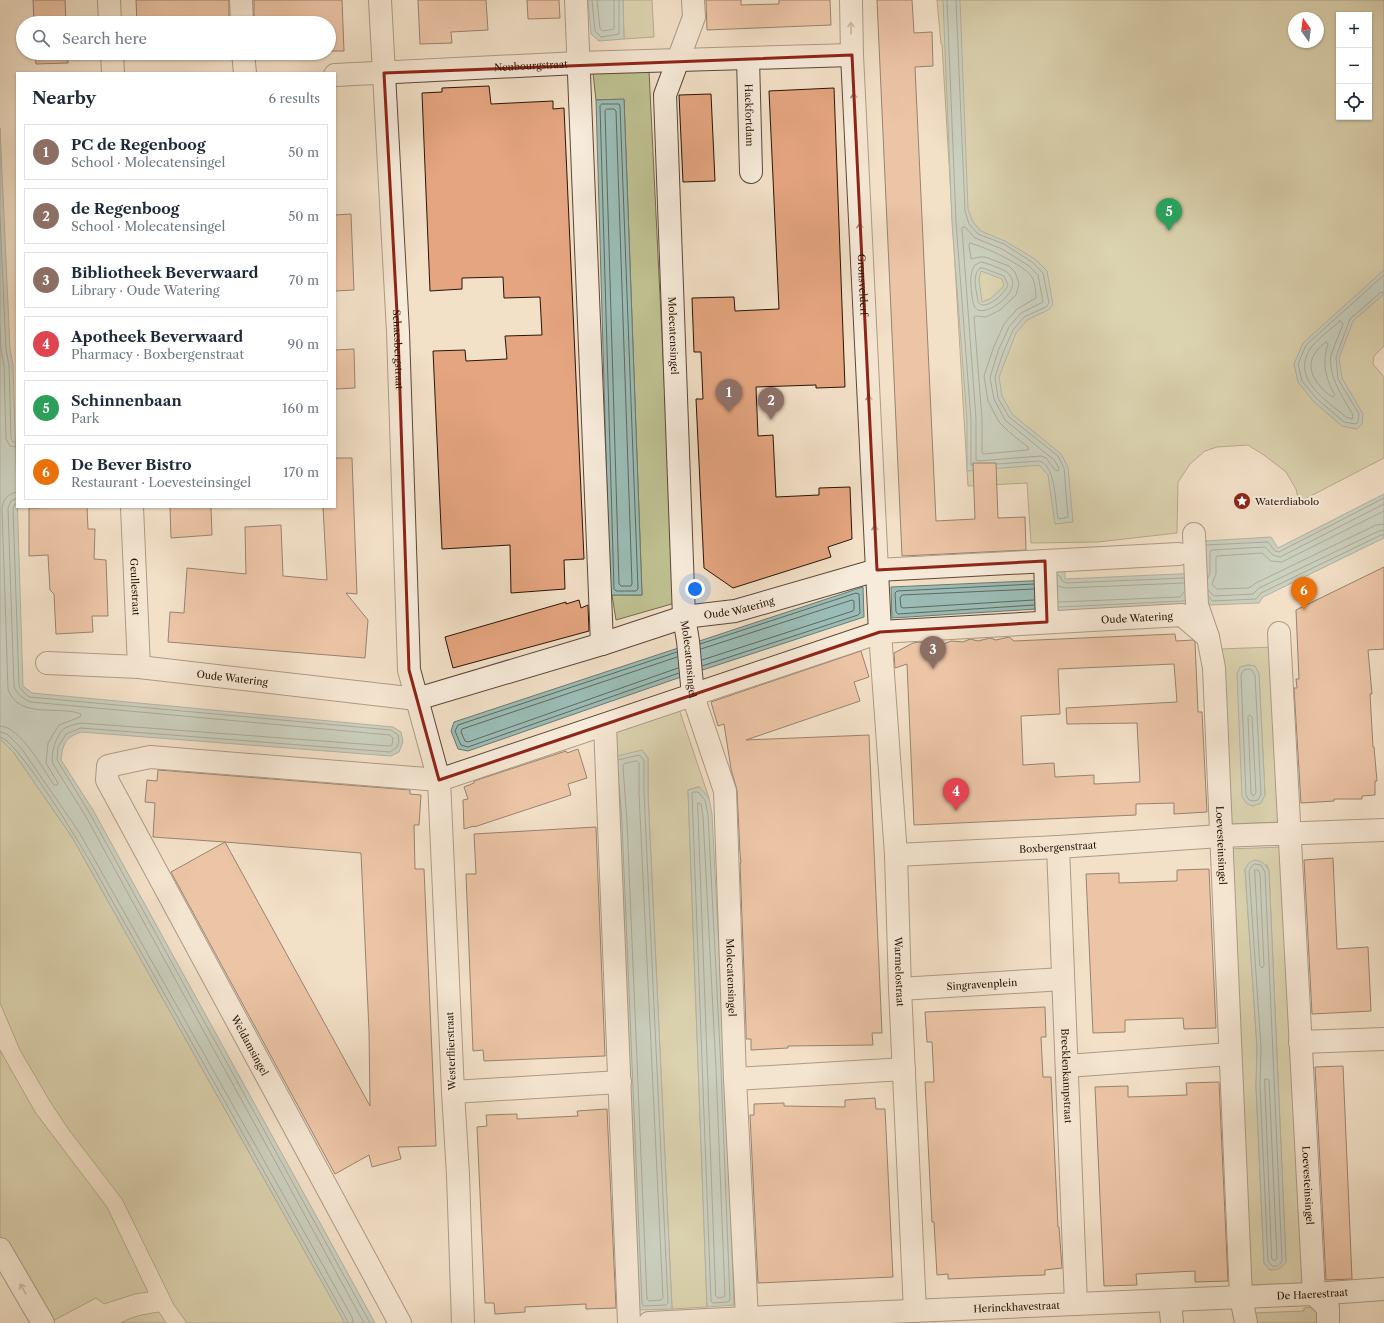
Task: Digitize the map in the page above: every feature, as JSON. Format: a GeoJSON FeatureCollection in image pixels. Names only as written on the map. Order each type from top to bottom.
{"type":"FeatureCollection","features":[{"type":"Feature","properties":{"kind":"street"},"geometry":{"type":"LineString","coordinates":[[109,0],[110,16]]}},
{"type":"Feature","properties":{"kind":"street"},"geometry":{"type":"LineString","coordinates":[[241,0],[242,16]]}},
{"type":"Feature","properties":{"kind":"street","name":"Schaesbergstraat"},"geometry":{"type":"LineString","coordinates":[[380,0],[398,332],[410,670],[417,699]]}},
{"type":"Feature","properties":{"kind":"street"},"geometry":{"type":"LineString","coordinates":[[576,0],[602,644]]}},
{"type":"Feature","properties":{"kind":"street","name":"Molecatensingel"},"geometry":{"type":"LineString","coordinates":[[693,0],[694,16],[665,95],[684,617],[688,641],[692,688],[725,791],[747,1318]]}},
{"type":"Feature","properties":{"kind":"street","name":"Gronsvelderf"},"geometry":{"type":"LineString","coordinates":[[851,0],[852,55],[880,632]]}},
{"type":"Feature","properties":{"kind":"street"},"geometry":{"type":"LineString","coordinates":[[678,61],[852,55]]}},
{"type":"Feature","properties":{"kind":"street","name":"Hackfortdam"},"geometry":{"type":"LineString","coordinates":[[748,59],[751,172]]}},
{"type":"Feature","properties":{"kind":"street"},"geometry":{"type":"LineString","coordinates":[[112,60],[113,72]]}},
{"type":"Feature","properties":{"kind":"street"},"geometry":{"type":"LineString","coordinates":[[244,60],[244,72]]}},
{"type":"Feature","properties":{"kind":"street","name":"Neubourgstraat"},"geometry":{"type":"LineString","coordinates":[[336,75],[578,63],[678,61]]}},
{"type":"Feature","properties":{"kind":"street","name":"Geullestraat"},"geometry":{"type":"LineString","coordinates":[[132,508],[138,667]]}},
{"type":"Feature","properties":{"kind":"street"},"geometry":{"type":"LineString","coordinates":[[1194,534],[1194,571],[1197,605],[1208,637]]}},
{"type":"Feature","properties":{"kind":"street","name":"Oude Watering"},"geometry":{"type":"LineString","coordinates":[[47,663],[138,667],[417,699],[602,644],[684,617],[735,611],[877,570],[1045,569],[1179,554]]}},
{"type":"Feature","properties":{"kind":"street"},"geometry":{"type":"LineString","coordinates":[[1045,569],[1048,616]]}},
{"type":"Feature","properties":{"kind":"street","name":"Oude Watering"},"geometry":{"type":"LineString","coordinates":[[108,766],[150,757],[439,780],[605,725],[692,688],[880,632],[1048,616],[1182,615],[1208,637]]}},
{"type":"Feature","properties":{"kind":"street","name":"Warmelostraat"},"geometry":{"type":"LineString","coordinates":[[880,632],[896,856],[900,989],[915,1311]]}},
{"type":"Feature","properties":{"kind":"street","name":"Loevesteinsingel"},"geometry":{"type":"LineString","coordinates":[[1279,633],[1314,1294]]}},
{"type":"Feature","properties":{"kind":"street","name":"Loevesteinsingel"},"geometry":{"type":"LineString","coordinates":[[1208,637],[1214,668],[1220,836],[1225,1055],[1241,1297],[1246,1323]]}},
{"type":"Feature","properties":{"kind":"street"},"geometry":{"type":"LineString","coordinates":[[417,699],[439,780]]}},
{"type":"Feature","properties":{"kind":"street"},"geometry":{"type":"LineString","coordinates":[[605,725],[629,1323]]}},
{"type":"Feature","properties":{"kind":"street","name":"Weldamsingel"},"geometry":{"type":"LineString","coordinates":[[108,766],[107,780],[400,1323]]}},
{"type":"Feature","properties":{"kind":"street","name":"Westerflierstraat"},"geometry":{"type":"LineString","coordinates":[[439,780],[458,1175],[463,1323]]}},
{"type":"Feature","properties":{"kind":"street","name":"Boxbergenstraat"},"geometry":{"type":"LineString","coordinates":[[896,856],[1220,836],[1384,830]]}},
{"type":"Feature","properties":{"kind":"street","name":"Brecklenkampstraat"},"geometry":{"type":"LineString","coordinates":[[1058,847],[1076,1304]]}},
{"type":"Feature","properties":{"kind":"street","name":"Singravenplein"},"geometry":{"type":"LineString","coordinates":[[900,989],[1063,979]]}},
{"type":"Feature","properties":{"kind":"street"},"geometry":{"type":"LineString","coordinates":[[1300,1042],[1384,1039]]}},
{"type":"Feature","properties":{"kind":"street"},"geometry":{"type":"LineString","coordinates":[[1067,1066],[1225,1055]]}},
{"type":"Feature","properties":{"kind":"street"},"geometry":{"type":"LineString","coordinates":[[736,1079],[904,1068]]}},
{"type":"Feature","properties":{"kind":"street"},"geometry":{"type":"LineString","coordinates":[[453,1092],[620,1082]]}},
{"type":"Feature","properties":{"kind":"street"},"geometry":{"type":"LineString","coordinates":[[0,1249],[43,1323]]}},
{"type":"Feature","properties":{"kind":"street","name":"De Haerestraat"},"geometry":{"type":"LineString","coordinates":[[1241,1297],[1384,1289]]}},
{"type":"Feature","properties":{"kind":"street"},"geometry":{"type":"LineString","coordinates":[[1314,1294],[1328,1308],[1328,1323]]}},
{"type":"Feature","properties":{"kind":"street","name":"Herinckhavestraat"},"geometry":{"type":"LineString","coordinates":[[649,1323],[747,1318],[830,1319],[915,1311],[1052,1314],[1076,1304],[1241,1297]]}},
{"type":"Feature","properties":{"kind":"street"},"geometry":{"type":"LineString","coordinates":[[1170,1300],[1172,1323]]}},
{"type":"Feature","properties":{"kind":"highlighted area"},"geometry":{"type":"Polygon","coordinates":[[[852,55],[877,570],[1045,561],[1047,622],[880,632],[439,780],[409,670],[398,332],[384,73],[852,55]]]}},
{"type":"Feature","properties":{"kind":"green space"},"geometry":{"type":"Polygon","coordinates":[[[623,0],[652,0],[654,37],[624,39],[623,0]]]}},
{"type":"Feature","properties":{"kind":"green space"},"geometry":{"type":"Polygon","coordinates":[[[937,0],[1384,0],[1384,346],[1374,356],[1373,364],[1384,377],[1384,458],[1299,502],[1296,489],[1286,472],[1264,455],[1248,445],[1217,447],[1205,451],[1190,464],[1178,482],[1177,533],[1098,542],[1031,543],[1027,483],[968,486],[942,44],[937,0]]]}},
{"type":"Feature","properties":{"kind":"green space"},"geometry":{"type":"Polygon","coordinates":[[[649,71],[675,603],[616,620],[612,595],[642,595],[624,100],[596,100],[593,73],[649,71]]]}},
{"type":"Feature","properties":{"kind":"green space"},"geometry":{"type":"Polygon","coordinates":[[[1273,647],[1281,822],[1228,824],[1220,649],[1273,647]],[[1248,665],[1241,667],[1237,674],[1265,795],[1259,674],[1255,666],[1248,665]]]}},
{"type":"Feature","properties":{"kind":"green space"},"geometry":{"type":"Polygon","coordinates":[[[678,706],[709,798],[699,787],[688,790],[707,1307],[672,1309],[648,793],[648,758],[613,757],[612,727],[678,706]]]}},
{"type":"Feature","properties":{"kind":"green space"},"geometry":{"type":"Polygon","coordinates":[[[0,739],[14,753],[72,837],[345,1323],[187,1323],[174,1305],[122,1199],[69,1130],[51,1103],[20,1050],[0,1003],[0,739]]]}},
{"type":"Feature","properties":{"kind":"green space"},"geometry":{"type":"Polygon","coordinates":[[[1283,847],[1303,1283],[1248,1285],[1229,849],[1283,847]],[[1267,865],[1245,869],[1257,1047],[1256,1086],[1264,1263],[1270,1270],[1286,1262],[1269,871],[1267,865]]]}},
{"type":"Feature","properties":{"kind":"green space"},"geometry":{"type":"Polygon","coordinates":[[[0,1050],[35,1112],[107,1207],[148,1292],[135,1294],[104,1304],[96,1298],[49,1323],[0,1244],[0,1050]]]}},
{"type":"Feature","properties":{"kind":"green space"},"geometry":{"type":"Polygon","coordinates":[[[1319,1307],[1320,1323],[1254,1323],[1253,1313],[1304,1311],[1304,1308],[1319,1307]]]}},
{"type":"Feature","properties":{"kind":"green space"},"geometry":{"type":"Polygon","coordinates":[[[159,1312],[166,1323],[121,1323],[139,1316],[159,1312]]]}},
{"type":"Feature","properties":{"kind":"water"},"geometry":{"type":"Polygon","coordinates":[[[588,0],[623,0],[624,39],[599,41],[591,34],[588,0]]]}},
{"type":"Feature","properties":{"kind":"water"},"geometry":{"type":"Polygon","coordinates":[[[943,0],[960,0],[968,209],[973,222],[981,231],[1005,241],[1035,259],[1047,271],[1053,305],[1048,310],[1027,320],[1016,333],[999,377],[1002,396],[1012,414],[1061,454],[1068,467],[1073,522],[1055,524],[1048,475],[1039,465],[967,471],[967,420],[952,223],[943,0]],[[981,271],[979,279],[982,302],[990,299],[1004,286],[1002,279],[981,271]]]}},
{"type":"Feature","properties":{"kind":"water"},"geometry":{"type":"Polygon","coordinates":[[[624,99],[642,595],[610,595],[596,100],[624,99]]]}},
{"type":"Feature","properties":{"kind":"water"},"geometry":{"type":"Polygon","coordinates":[[[0,128],[10,349],[13,365],[16,508],[17,508],[23,686],[32,693],[393,727],[401,732],[403,742],[399,752],[391,756],[81,732],[68,739],[64,745],[61,760],[93,810],[375,1323],[345,1323],[72,837],[14,753],[0,739],[0,128]]]}},
{"type":"Feature","properties":{"kind":"water"},"geometry":{"type":"Polygon","coordinates":[[[1384,270],[1384,294],[1353,321],[1339,358],[1342,378],[1363,414],[1362,424],[1357,429],[1342,426],[1314,402],[1298,382],[1294,364],[1303,343],[1384,270]]]}},
{"type":"Feature","properties":{"kind":"water"},"geometry":{"type":"Polygon","coordinates":[[[1384,494],[1384,538],[1263,597],[1259,603],[1210,605],[1201,596],[1193,596],[1186,605],[1053,612],[1052,608],[892,618],[891,587],[1051,580],[1050,571],[1065,571],[1065,579],[1200,573],[1205,541],[1271,537],[1278,548],[1384,494]]]}},
{"type":"Feature","properties":{"kind":"water"},"geometry":{"type":"Polygon","coordinates":[[[863,587],[864,617],[678,678],[468,751],[458,749],[451,731],[454,722],[863,587]]]}},
{"type":"Feature","properties":{"kind":"water"},"geometry":{"type":"Polygon","coordinates":[[[1248,665],[1255,666],[1259,674],[1265,795],[1261,803],[1253,806],[1247,804],[1242,797],[1237,674],[1240,667],[1248,665]]]}},
{"type":"Feature","properties":{"kind":"water"},"geometry":{"type":"Polygon","coordinates":[[[642,750],[648,758],[648,793],[672,1309],[638,1310],[613,757],[642,750]]]}},
{"type":"Feature","properties":{"kind":"water"},"geometry":{"type":"Polygon","coordinates":[[[699,787],[709,798],[712,814],[725,1068],[734,1305],[707,1307],[688,790],[699,787]]]}},
{"type":"Feature","properties":{"kind":"water"},"geometry":{"type":"Polygon","coordinates":[[[1254,860],[1263,863],[1269,871],[1286,1262],[1280,1268],[1273,1270],[1270,1270],[1264,1263],[1256,1086],[1257,1047],[1245,869],[1249,863],[1254,860]]]}},
{"type":"Feature","properties":{"kind":"building"},"geometry":{"type":"Polygon","coordinates":[[[33,0],[65,0],[66,16],[34,16],[33,0]]]}},
{"type":"Feature","properties":{"kind":"building"},"geometry":{"type":"Polygon","coordinates":[[[136,0],[229,0],[229,16],[137,16],[136,0]]]}},
{"type":"Feature","properties":{"kind":"building"},"geometry":{"type":"Polygon","coordinates":[[[254,0],[342,0],[344,51],[336,51],[336,16],[254,16],[254,0]]]}},
{"type":"Feature","properties":{"kind":"building"},"geometry":{"type":"Polygon","coordinates":[[[418,0],[486,0],[488,30],[451,32],[452,43],[420,44],[418,0]]]}},
{"type":"Feature","properties":{"kind":"building"},"geometry":{"type":"Polygon","coordinates":[[[527,0],[559,0],[560,18],[528,19],[527,0]]]}},
{"type":"Feature","properties":{"kind":"building"},"geometry":{"type":"Polygon","coordinates":[[[706,0],[741,0],[741,5],[779,4],[779,0],[830,0],[831,25],[707,30],[706,0]]]}},
{"type":"Feature","properties":{"kind":"building"},"geometry":{"type":"Polygon","coordinates":[[[877,0],[912,0],[914,33],[932,32],[933,66],[915,67],[936,521],[975,519],[973,463],[996,463],[998,518],[1025,517],[1026,550],[902,556],[877,0]]]}},
{"type":"Feature","properties":{"kind":"building"},"geometry":{"type":"Polygon","coordinates":[[[36,60],[68,60],[68,63],[36,64],[36,60]]]}},
{"type":"Feature","properties":{"kind":"building"},"geometry":{"type":"Polygon","coordinates":[[[489,86],[491,104],[553,101],[553,109],[564,108],[584,559],[564,560],[565,589],[511,593],[510,545],[442,549],[433,351],[465,350],[466,361],[507,359],[505,336],[542,335],[540,297],[504,298],[503,277],[462,278],[462,289],[430,291],[422,93],[442,92],[442,88],[489,86]]]}},
{"type":"Feature","properties":{"kind":"building"},"geometry":{"type":"Polygon","coordinates":[[[834,88],[845,387],[816,388],[816,385],[756,387],[758,436],[773,435],[776,497],[819,495],[819,488],[850,487],[852,539],[828,547],[831,557],[733,588],[704,568],[696,399],[703,399],[701,352],[694,352],[692,298],[734,297],[735,311],[779,309],[769,91],[834,88]]]}},
{"type":"Feature","properties":{"kind":"building"},"geometry":{"type":"Polygon","coordinates":[[[711,94],[715,181],[683,182],[679,95],[711,94]]]}},
{"type":"Feature","properties":{"kind":"building"},"geometry":{"type":"Polygon","coordinates":[[[351,214],[354,290],[336,291],[336,215],[351,214]]]}},
{"type":"Feature","properties":{"kind":"building"},"geometry":{"type":"Polygon","coordinates":[[[354,349],[355,388],[336,389],[336,350],[354,349]]]}},
{"type":"Feature","properties":{"kind":"building"},"geometry":{"type":"Polygon","coordinates":[[[336,458],[352,458],[357,594],[346,593],[368,620],[365,658],[168,642],[170,612],[184,613],[187,568],[246,574],[245,527],[281,525],[283,576],[327,580],[323,508],[336,508],[336,458]]]}},
{"type":"Feature","properties":{"kind":"building"},"geometry":{"type":"Polygon","coordinates":[[[29,508],[87,508],[88,529],[95,529],[94,559],[106,560],[108,616],[92,616],[93,632],[56,634],[54,594],[50,590],[48,555],[29,556],[29,508]]]}},
{"type":"Feature","properties":{"kind":"building"},"geometry":{"type":"Polygon","coordinates":[[[170,508],[211,508],[212,535],[171,538],[170,508]]]}},
{"type":"Feature","properties":{"kind":"building"},"geometry":{"type":"Polygon","coordinates":[[[1384,567],[1384,649],[1368,650],[1372,694],[1370,694],[1373,747],[1377,781],[1375,781],[1375,795],[1362,796],[1362,799],[1334,799],[1334,801],[1301,803],[1294,688],[1297,688],[1296,679],[1299,679],[1296,610],[1384,567]]]}},
{"type":"Feature","properties":{"kind":"building"},"geometry":{"type":"Polygon","coordinates":[[[579,600],[581,608],[588,605],[589,631],[453,668],[445,637],[566,602],[566,604],[579,600]]]}},
{"type":"Feature","properties":{"kind":"building"},"geometry":{"type":"Polygon","coordinates":[[[1175,634],[1176,641],[1193,640],[1195,642],[1198,712],[1202,712],[1207,812],[1174,814],[1174,803],[1136,804],[1136,815],[914,825],[907,664],[895,668],[894,653],[913,643],[919,642],[927,644],[937,641],[944,644],[951,641],[963,642],[970,639],[978,641],[990,638],[996,640],[1009,637],[1014,641],[1175,634]],[[1174,664],[1058,669],[1060,714],[1021,716],[1023,765],[1054,763],[1055,777],[1094,775],[1094,784],[1140,782],[1137,723],[1067,724],[1066,708],[1177,702],[1174,664]]]}},
{"type":"Feature","properties":{"kind":"building"},"geometry":{"type":"Polygon","coordinates":[[[861,651],[869,677],[854,682],[860,701],[746,740],[869,735],[882,1033],[872,1033],[873,1045],[788,1046],[788,1048],[751,1050],[751,1039],[746,1039],[741,863],[737,790],[731,769],[724,724],[718,726],[711,702],[861,651]]]}},
{"type":"Feature","properties":{"kind":"building"},"geometry":{"type":"Polygon","coordinates":[[[578,749],[587,778],[568,784],[571,795],[464,829],[463,800],[468,799],[464,787],[474,783],[474,781],[566,751],[567,753],[578,749]]]}},
{"type":"Feature","properties":{"kind":"building"},"geometry":{"type":"Polygon","coordinates":[[[158,770],[410,790],[410,794],[421,795],[419,825],[414,825],[415,869],[424,869],[436,1146],[398,1147],[401,1159],[372,1167],[369,1155],[335,1174],[171,872],[225,842],[153,837],[155,803],[145,802],[147,780],[157,781],[158,770]],[[225,842],[370,1106],[369,1031],[361,853],[225,842]]]}},
{"type":"Feature","properties":{"kind":"building"},"geometry":{"type":"Polygon","coordinates":[[[596,827],[605,1056],[484,1061],[483,1050],[473,1051],[466,874],[476,874],[474,834],[596,827]]]}},
{"type":"Feature","properties":{"kind":"building"},"geometry":{"type":"Polygon","coordinates":[[[1333,858],[1337,949],[1368,947],[1371,1011],[1312,1014],[1304,860],[1333,858]]]}},
{"type":"Feature","properties":{"kind":"building"},"geometry":{"type":"Polygon","coordinates":[[[1209,869],[1216,1028],[1184,1029],[1183,1018],[1125,1020],[1125,1032],[1093,1033],[1086,874],[1119,873],[1119,883],[1177,881],[1177,870],[1209,869]]]}},
{"type":"Feature","properties":{"kind":"building"},"geometry":{"type":"Polygon","coordinates":[[[1045,1007],[1046,1037],[1041,1037],[1043,1077],[1051,1077],[1058,1227],[1062,1268],[1045,1270],[1045,1275],[948,1279],[948,1274],[937,1275],[934,1222],[932,1222],[925,1082],[934,1082],[932,1042],[927,1042],[925,1012],[1045,1007]]]}},
{"type":"Feature","properties":{"kind":"building"},"geometry":{"type":"Polygon","coordinates":[[[1343,1066],[1352,1279],[1326,1280],[1315,1067],[1343,1066]]]}},
{"type":"Feature","properties":{"kind":"building"},"geometry":{"type":"Polygon","coordinates":[[[1219,1082],[1228,1281],[1195,1282],[1195,1271],[1136,1274],[1137,1285],[1104,1286],[1095,1087],[1128,1086],[1128,1097],[1187,1095],[1186,1083],[1219,1082]]]}},
{"type":"Feature","properties":{"kind":"building"},"geometry":{"type":"Polygon","coordinates":[[[875,1098],[876,1109],[885,1109],[893,1277],[758,1283],[750,1115],[754,1115],[754,1104],[784,1103],[784,1106],[845,1107],[845,1100],[875,1098]]]}},
{"type":"Feature","properties":{"kind":"building"},"geometry":{"type":"Polygon","coordinates":[[[607,1109],[616,1308],[586,1309],[586,1304],[525,1307],[525,1312],[495,1314],[494,1303],[485,1303],[477,1127],[487,1126],[486,1115],[517,1114],[517,1119],[578,1116],[577,1111],[607,1109]]]}},
{"type":"Feature","properties":{"kind":"place","name":"Schinnenbaan"},"geometry":{"type":"Point","coordinates":[1169,231]}},
{"type":"Feature","properties":{"kind":"place","name":"PC de Regenboog"},"geometry":{"type":"Point","coordinates":[729,412]}},
{"type":"Feature","properties":{"kind":"place","name":"de Regenboog"},"geometry":{"type":"Point","coordinates":[771,420]}},
{"type":"Feature","properties":{"kind":"place","name":"Waterdiabolo"},"geometry":{"type":"Point","coordinates":[1242,501]}},
{"type":"Feature","properties":{"kind":"place","name":"De Bever Bistro"},"geometry":{"type":"Point","coordinates":[1304,610]}},
{"type":"Feature","properties":{"kind":"place","name":"Bibliotheek Beverwaard"},"geometry":{"type":"Point","coordinates":[933,669]}},
{"type":"Feature","properties":{"kind":"place","name":"Apotheek Beverwaard"},"geometry":{"type":"Point","coordinates":[956,811]}}]}
